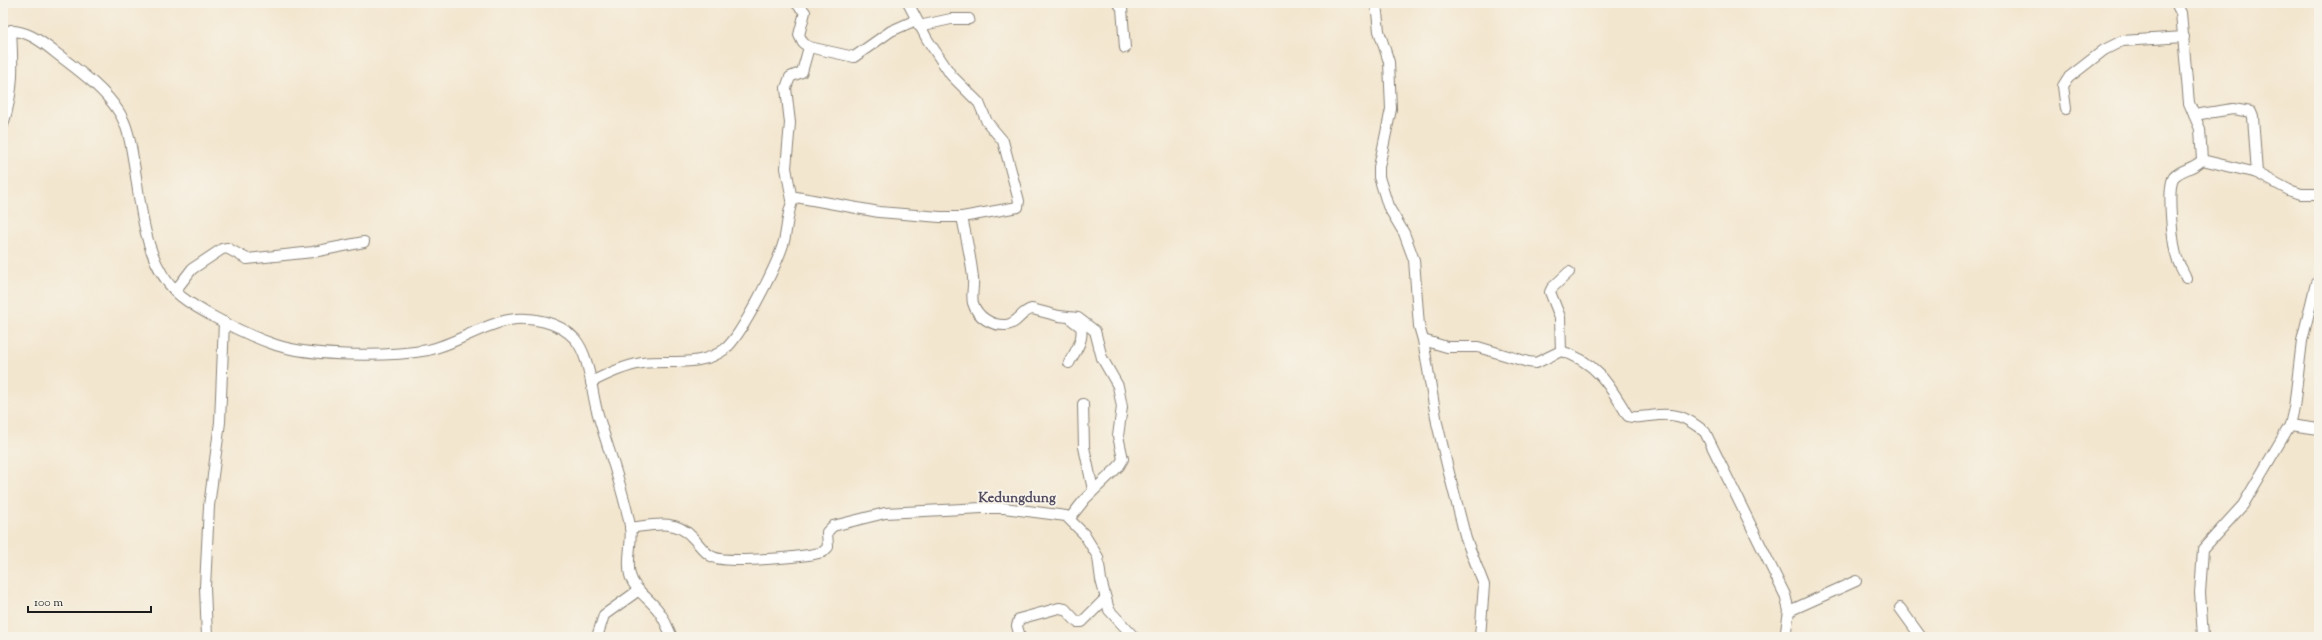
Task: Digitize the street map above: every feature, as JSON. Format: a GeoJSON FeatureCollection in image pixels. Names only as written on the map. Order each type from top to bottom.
{"type":"FeatureCollection","features":[{"type":"Feature","properties":{"kind":"street"},"geometry":{"type":"LineString","coordinates":[[796,3],[805,12],[799,35],[803,42],[809,47],[854,57],[891,31],[917,23],[951,19],[969,19]]}},
{"type":"Feature","properties":{"kind":"street"},"geometry":{"type":"LineString","coordinates":[[792,200],[798,197],[880,212],[962,217],[994,210],[1015,208],[1019,205],[1003,141],[987,122],[979,103],[961,87],[951,75],[917,23],[908,3]]}},
{"type":"Feature","properties":{"kind":"street"},"geometry":{"type":"LineString","coordinates":[[1118,3],[1122,8],[1125,48]]}},
{"type":"Feature","properties":{"kind":"street"},"geometry":{"type":"LineString","coordinates":[[1376,3],[1379,31],[1389,62],[1391,109],[1379,167],[1379,177],[1388,206],[1404,233],[1414,260],[1419,326],[1423,340],[1437,423],[1466,539],[1484,585],[1480,637]]}},
{"type":"Feature","properties":{"kind":"street"},"geometry":{"type":"LineString","coordinates":[[2176,3],[2181,13],[2189,103],[2202,139],[2202,160],[2195,167],[2177,174],[2170,184],[2175,248],[2178,261],[2186,278]]}},
{"type":"Feature","properties":{"kind":"street"},"geometry":{"type":"LineString","coordinates":[[3,125],[12,94],[13,66],[7,31],[23,32],[42,42],[100,89],[119,112],[129,137],[144,222],[151,249],[175,291],[196,306],[224,322],[280,346],[306,351],[368,355],[426,350],[450,343],[493,325],[510,320],[529,319],[555,326],[574,338],[581,349],[591,382],[630,528],[629,567],[631,578],[639,590],[652,601],[662,615],[672,637]]}},
{"type":"Feature","properties":{"kind":"street"},"geometry":{"type":"LineString","coordinates":[[2066,109],[2064,86],[2068,78],[2104,50],[2122,42],[2184,37]]}},
{"type":"Feature","properties":{"kind":"street"},"geometry":{"type":"LineString","coordinates":[[591,382],[630,366],[662,361],[702,359],[728,346],[739,335],[778,258],[784,241],[792,200],[786,175],[786,150],[790,123],[786,88],[790,77],[802,72],[809,47]]}},
{"type":"Feature","properties":{"kind":"street"},"geometry":{"type":"LineString","coordinates":[[2194,115],[2233,110],[2251,112],[2253,117],[2257,173]]}},
{"type":"Feature","properties":{"kind":"street"},"geometry":{"type":"LineString","coordinates":[[2202,160],[2257,173],[2289,190],[2301,194],[2319,194]]}},
{"type":"Feature","properties":{"kind":"street"},"geometry":{"type":"LineString","coordinates":[[962,217],[973,278],[973,303],[980,315],[988,321],[1005,325],[1011,324],[1028,310],[1032,309],[1083,321],[1095,331],[1102,358],[1118,386],[1122,407],[1118,436],[1123,459],[1119,466],[1093,490],[1070,518]]}},
{"type":"Feature","properties":{"kind":"street"},"geometry":{"type":"LineString","coordinates":[[175,291],[192,269],[222,249],[227,248],[247,260],[313,252],[364,242]]}},
{"type":"Feature","properties":{"kind":"street"},"geometry":{"type":"LineString","coordinates":[[1561,351],[1560,317],[1550,292],[1552,288],[1569,272]]}},
{"type":"Feature","properties":{"kind":"street"},"geometry":{"type":"LineString","coordinates":[[2204,637],[2200,593],[2203,549],[2243,505],[2290,425],[2294,408],[2302,341],[2316,283]]}},
{"type":"Feature","properties":{"kind":"street"},"geometry":{"type":"LineString","coordinates":[[1067,317],[1081,327],[1082,332],[1080,343],[1069,363]]}},
{"type":"Feature","properties":{"kind":"street"},"geometry":{"type":"LineString","coordinates":[[207,637],[205,588],[209,506],[220,422],[224,322]]}},
{"type":"Feature","properties":{"kind":"street"},"geometry":{"type":"LineString","coordinates":[[1423,340],[1446,347],[1478,347],[1536,363],[1561,351],[1576,355],[1597,370],[1628,416],[1635,417],[1675,414],[1691,421],[1705,432],[1785,595],[1788,611],[1785,637]]}},
{"type":"Feature","properties":{"kind":"street"},"geometry":{"type":"LineString","coordinates":[[1083,404],[1084,447],[1093,490]]}},
{"type":"Feature","properties":{"kind":"street"},"geometry":{"type":"LineString","coordinates":[[2290,425],[2319,429]]}},
{"type":"Feature","properties":{"kind":"street"},"geometry":{"type":"LineString","coordinates":[[630,528],[666,523],[673,525],[691,536],[712,557],[728,560],[823,552],[828,547],[827,532],[833,526],[885,513],[1004,508],[1060,514],[1070,518],[1084,534],[1098,558],[1105,599],[1109,610],[1134,637]]}},
{"type":"Feature","properties":{"kind":"street"},"geometry":{"type":"LineString","coordinates":[[1788,611],[1856,581]]}},
{"type":"Feature","properties":{"kind":"street"},"geometry":{"type":"LineString","coordinates":[[597,637],[604,615],[639,590]]}},
{"type":"Feature","properties":{"kind":"street"},"geometry":{"type":"LineString","coordinates":[[1020,637],[1017,626],[1019,619],[1059,608],[1065,609],[1077,622],[1082,622],[1105,599]]}},
{"type":"Feature","properties":{"kind":"street"},"geometry":{"type":"LineString","coordinates":[[1900,608],[1920,637]]}},
{"type":"Feature","properties":{"kind":"district","name":"Kedungdung"},"geometry":{"type":"Point","coordinates":[1017,499]}}]}
